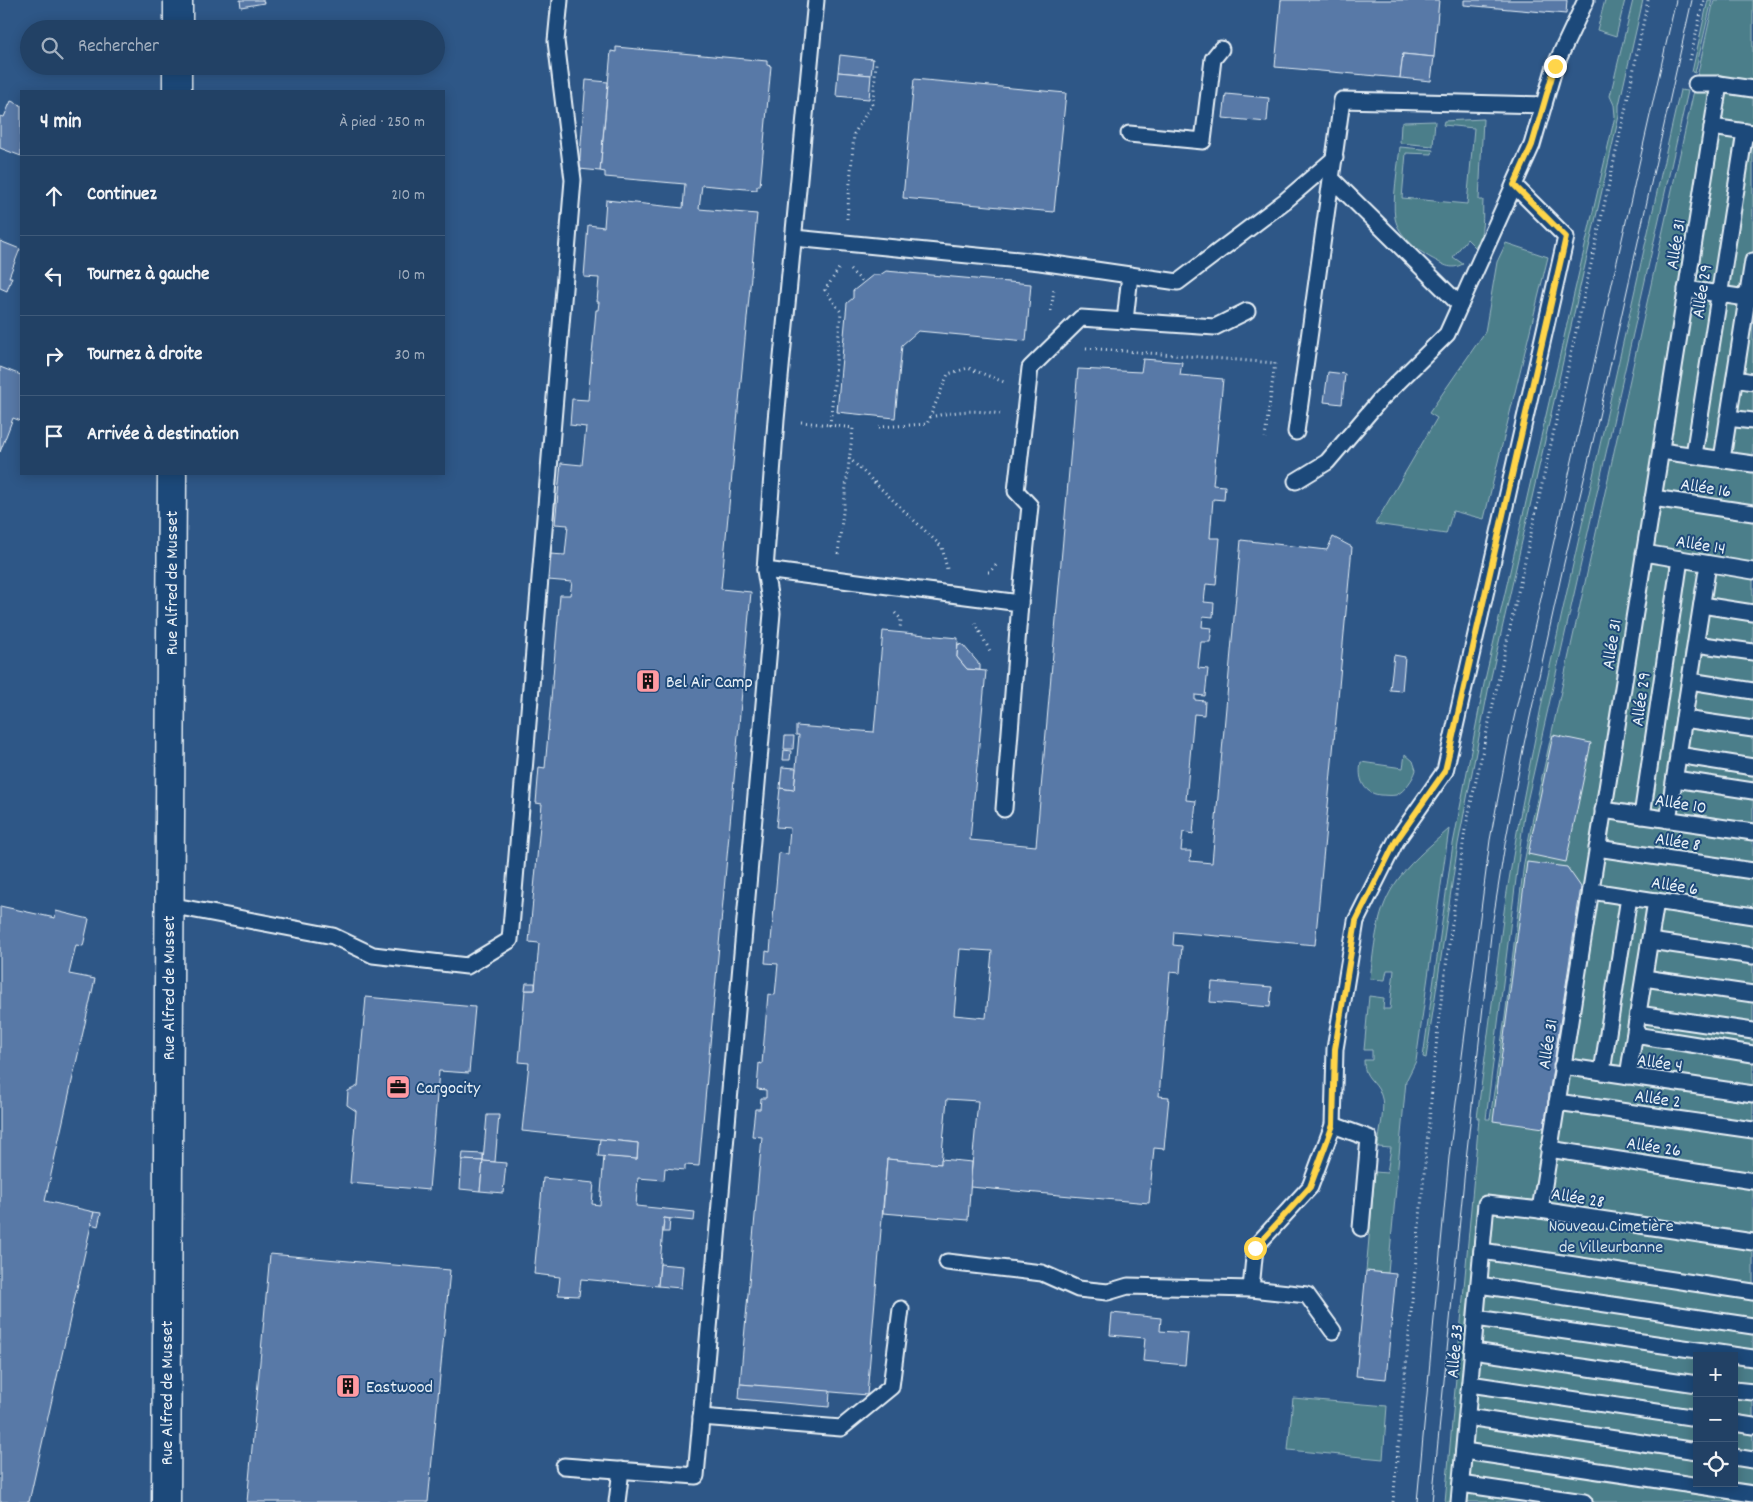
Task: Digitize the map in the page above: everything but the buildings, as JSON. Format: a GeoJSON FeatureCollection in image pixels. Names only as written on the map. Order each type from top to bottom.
{"type":"FeatureCollection","features":[{"type":"Feature","properties":{"kind":"street"},"geometry":{"type":"LineString","coordinates":[[178,0],[178,20]]}},
{"type":"Feature","properties":{"kind":"street"},"geometry":{"type":"LineString","coordinates":[[177,75],[177,90]]}},
{"type":"Feature","properties":{"kind":"street","name":"Rue Alfred de Musset"},"geometry":{"type":"LineString","coordinates":[[166,1502],[172,475]]}},
{"type":"Feature","properties":{"kind":"lane"},"geometry":{"type":"LineString","coordinates":[[169,905],[334,936],[372,955],[467,966],[510,940],[573,180],[556,41],[560,0]]}},
{"type":"Feature","properties":{"kind":"lane"},"geometry":{"type":"LineString","coordinates":[[564,1466],[696,1476],[772,613],[765,570],[776,420],[816,0]]}},
{"type":"Feature","properties":{"kind":"lane"},"geometry":{"type":"LineString","coordinates":[[1296,481],[1327,462],[1380,400],[1447,334],[1532,145],[1555,66],[1586,0]]}},
{"type":"Feature","properties":{"kind":"lane"},"geometry":{"type":"LineString","coordinates":[[1129,134],[1202,141],[1213,59],[1221,49]]}},
{"type":"Feature","properties":{"kind":"lane"},"geometry":{"type":"LineString","coordinates":[[1696,84],[1719,84],[1753,89]]}},
{"type":"Feature","properties":{"kind":"lane","name":"Allée 31"},"geometry":{"type":"LineString","coordinates":[[1540,1210],[1719,84]]}},
{"type":"Feature","properties":{"kind":"lane"},"geometry":{"type":"LineString","coordinates":[[1296,432],[1342,100],[1544,105]]}},
{"type":"Feature","properties":{"kind":"lane"},"geometry":{"type":"LineString","coordinates":[[1712,127],[1749,132]]}},
{"type":"Feature","properties":{"kind":"lane","name":"Allée 29"},"geometry":{"type":"LineString","coordinates":[[1694,456],[1749,132]]}},
{"type":"Feature","properties":{"kind":"lane"},"geometry":{"type":"LineString","coordinates":[[794,238],[1073,266],[1178,282],[1286,201],[1335,158]]}},
{"type":"Feature","properties":{"kind":"lane"},"geometry":{"type":"LineString","coordinates":[[1332,179],[1460,305]]}},
{"type":"Feature","properties":{"kind":"lane"},"geometry":{"type":"LineString","coordinates":[[1251,1289],[1255,1248],[1310,1187],[1333,1125],[1335,1049],[1356,921],[1396,841],[1445,771],[1566,237],[1514,185]]}},
{"type":"Feature","properties":{"kind":"lane"},"geometry":{"type":"LineString","coordinates":[[1722,459],[1734,379],[1747,339],[1753,261]]}},
{"type":"Feature","properties":{"kind":"lane"},"geometry":{"type":"LineString","coordinates":[[1124,321],[1130,275]]}},
{"type":"Feature","properties":{"kind":"lane"},"geometry":{"type":"LineString","coordinates":[[1686,289],[1750,298]]}},
{"type":"Feature","properties":{"kind":"lane"},"geometry":{"type":"LineString","coordinates":[[1004,809],[1020,603],[1030,506],[1016,491],[1030,368],[1081,318],[1215,328],[1247,311]]}},
{"type":"Feature","properties":{"kind":"lane"},"geometry":{"type":"LineString","coordinates":[[1734,379],[1753,382]]}},
{"type":"Feature","properties":{"kind":"lane"},"geometry":{"type":"LineString","coordinates":[[1728,418],[1753,422]]}},
{"type":"Feature","properties":{"kind":"lane"},"geometry":{"type":"LineString","coordinates":[[1661,451],[1753,464]]}},
{"type":"Feature","properties":{"kind":"lane","name":"Allée 16"},"geometry":{"type":"LineString","coordinates":[[1653,498],[1753,513]]}},
{"type":"Feature","properties":{"kind":"lane","name":"Allée 14"},"geometry":{"type":"LineString","coordinates":[[1644,553],[1753,570]]}},
{"type":"Feature","properties":{"kind":"lane","name":"Allée 29"},"geometry":{"type":"LineString","coordinates":[[1642,816],[1680,559]]}},
{"type":"Feature","properties":{"kind":"lane"},"geometry":{"type":"LineString","coordinates":[[1668,820],[1708,564]]}},
{"type":"Feature","properties":{"kind":"lane"},"geometry":{"type":"LineString","coordinates":[[765,570],[1020,603]]}},
{"type":"Feature","properties":{"kind":"lane"},"geometry":{"type":"LineString","coordinates":[[1702,605],[1753,613]]}},
{"type":"Feature","properties":{"kind":"lane"},"geometry":{"type":"LineString","coordinates":[[1696,644],[1753,652]]}},
{"type":"Feature","properties":{"kind":"lane"},"geometry":{"type":"LineString","coordinates":[[1690,681],[1753,691]]}},
{"type":"Feature","properties":{"kind":"lane"},"geometry":{"type":"LineString","coordinates":[[1684,719],[1753,729]]}},
{"type":"Feature","properties":{"kind":"lane"},"geometry":{"type":"LineString","coordinates":[[1678,755],[1753,767]]}},
{"type":"Feature","properties":{"kind":"lane"},"geometry":{"type":"LineString","coordinates":[[1675,779],[1753,791]]}},
{"type":"Feature","properties":{"kind":"lane","name":"Allée 10"},"geometry":{"type":"LineString","coordinates":[[1603,810],[1753,832]]}},
{"type":"Feature","properties":{"kind":"lane","name":"Allée 8"},"geometry":{"type":"LineString","coordinates":[[1597,848],[1753,872]]}},
{"type":"Feature","properties":{"kind":"lane","name":"Allée 6"},"geometry":{"type":"LineString","coordinates":[[1590,891],[1753,916]]}},
{"type":"Feature","properties":{"kind":"lane"},"geometry":{"type":"LineString","coordinates":[[1602,1072],[1629,897]]}},
{"type":"Feature","properties":{"kind":"lane"},"geometry":{"type":"LineString","coordinates":[[1628,1076],[1656,901]]}},
{"type":"Feature","properties":{"kind":"lane"},"geometry":{"type":"LineString","coordinates":[[1650,941],[1753,956]]}},
{"type":"Feature","properties":{"kind":"lane"},"geometry":{"type":"LineString","coordinates":[[1644,978],[1753,994]]}},
{"type":"Feature","properties":{"kind":"lane"},"geometry":{"type":"LineString","coordinates":[[1638,1014],[1753,1031]]}},
{"type":"Feature","properties":{"kind":"lane"},"geometry":{"type":"LineString","coordinates":[[1635,1035],[1753,1054]]}},
{"type":"Feature","properties":{"kind":"lane","name":"Allée 4"},"geometry":{"type":"LineString","coordinates":[[1562,1066],[1753,1094]]}},
{"type":"Feature","properties":{"kind":"lane","name":"Allée 2"},"geometry":{"type":"LineString","coordinates":[[1557,1102],[1753,1130]]}},
{"type":"Feature","properties":{"kind":"lane"},"geometry":{"type":"LineString","coordinates":[[1333,1125],[1370,1138],[1361,1228]]}},
{"type":"Feature","properties":{"kind":"lane","name":"Allée 26"},"geometry":{"type":"LineString","coordinates":[[1549,1149],[1753,1181]]}},
{"type":"Feature","properties":{"kind":"lane","name":"Allée 28"},"geometry":{"type":"LineString","coordinates":[[1486,1204],[1540,1210],[1753,1242]]}},
{"type":"Feature","properties":{"kind":"lane","name":"Allée 33"},"geometry":{"type":"LineString","coordinates":[[1459,1502],[1486,1204]]}},
{"type":"Feature","properties":{"kind":"lane"},"geometry":{"type":"LineString","coordinates":[[1482,1251],[1753,1292]]}},
{"type":"Feature","properties":{"kind":"lane"},"geometry":{"type":"LineString","coordinates":[[947,1262],[1042,1273],[1078,1289],[1108,1292],[1128,1286],[1251,1289],[1307,1295],[1333,1331]]}},
{"type":"Feature","properties":{"kind":"lane"},"geometry":{"type":"LineString","coordinates":[[1479,1285],[1753,1326]]}},
{"type":"Feature","properties":{"kind":"lane"},"geometry":{"type":"LineString","coordinates":[[701,1417],[841,1428],[891,1387],[901,1309]]}},
{"type":"Feature","properties":{"kind":"lane"},"geometry":{"type":"LineString","coordinates":[[1476,1318],[1753,1358]]}},
{"type":"Feature","properties":{"kind":"lane"},"geometry":{"type":"LineString","coordinates":[[1473,1351],[1693,1383]]}},
{"type":"Feature","properties":{"kind":"lane"},"geometry":{"type":"LineString","coordinates":[[1470,1384],[1693,1417]]}},
{"type":"Feature","properties":{"kind":"lane"},"geometry":{"type":"LineString","coordinates":[[1738,1390],[1753,1392]]}},
{"type":"Feature","properties":{"kind":"lane"},"geometry":{"type":"LineString","coordinates":[[1467,1417],[1693,1450]]}},
{"type":"Feature","properties":{"kind":"lane"},"geometry":{"type":"LineString","coordinates":[[1738,1424],[1753,1426]]}},
{"type":"Feature","properties":{"kind":"lane"},"geometry":{"type":"LineString","coordinates":[[1464,1451],[1753,1494]]}},
{"type":"Feature","properties":{"kind":"lane"},"geometry":{"type":"LineString","coordinates":[[1738,1458],[1753,1460]]}},
{"type":"Feature","properties":{"kind":"lane"},"geometry":{"type":"LineString","coordinates":[[617,1502],[621,1470]]}},
{"type":"Feature","properties":{"kind":"lane"},"geometry":{"type":"LineString","coordinates":[[1461,1484],[1584,1502]]}},
{"type":"Feature","properties":{"kind":"path"},"geometry":{"type":"LineString","coordinates":[[1393,1502],[1439,1016],[1465,830],[1622,126],[1648,0]]}},
{"type":"Feature","properties":{"kind":"path"},"geometry":{"type":"LineString","coordinates":[[1689,63],[1704,0]]}},
{"type":"Feature","properties":{"kind":"path"},"geometry":{"type":"LineString","coordinates":[[876,62],[873,102],[854,134],[843,262],[825,290],[841,312],[830,426],[853,428],[838,555],[901,620],[900,629]]}},
{"type":"Feature","properties":{"kind":"path"},"geometry":{"type":"LineString","coordinates":[[843,262],[862,281]]}},
{"type":"Feature","properties":{"kind":"path"},"geometry":{"type":"LineString","coordinates":[[1073,266],[1054,280],[1048,345],[1275,363],[1266,438]]}},
{"type":"Feature","properties":{"kind":"path"},"geometry":{"type":"LineString","coordinates":[[879,427],[927,424],[948,374],[968,368],[1001,379],[1007,384]]}},
{"type":"Feature","properties":{"kind":"path"},"geometry":{"type":"LineString","coordinates":[[930,417],[960,410],[1002,414]]}},
{"type":"Feature","properties":{"kind":"path"},"geometry":{"type":"LineString","coordinates":[[849,458],[942,547],[946,568],[955,568]]}},
{"type":"Feature","properties":{"kind":"path"},"geometry":{"type":"LineString","coordinates":[[981,571],[990,572],[998,562],[990,651]]}},
{"type":"Feature","properties":{"kind":"green space"},"geometry":{"type":"Polygon","coordinates":[[[1605,0],[1625,0],[1616,36],[1597,30],[1605,0]]]}},
{"type":"Feature","properties":{"kind":"green space"},"geometry":{"type":"Polygon","coordinates":[[[1633,0],[1643,0],[1619,105],[1619,116],[1489,686],[1458,844],[1426,1058],[1423,1057],[1453,844],[1484,684],[1615,116],[1614,105],[1610,96],[1633,0]]]}},
{"type":"Feature","properties":{"kind":"green space"},"geometry":{"type":"Polygon","coordinates":[[[1708,0],[1712,0],[1695,73],[1692,72],[1708,0]]]}},
{"type":"Feature","properties":{"kind":"green space","name":"Nouveau Cimetière de Villeurbanne"},"geometry":{"type":"Polygon","coordinates":[[[1714,0],[1753,0],[1753,1502],[1445,1502],[1479,1118],[1477,1118],[1505,904],[1518,826],[1542,702],[1680,90],[1688,91],[1524,815],[1486,1119],[1490,1119],[1524,863],[1714,0]]]}},
{"type":"Feature","properties":{"kind":"green space"},"geometry":{"type":"Polygon","coordinates":[[[1483,119],[1479,200],[1483,200],[1482,231],[1475,247],[1467,239],[1453,257],[1463,264],[1450,267],[1420,251],[1404,236],[1397,224],[1394,202],[1400,147],[1433,150],[1432,154],[1406,153],[1402,198],[1467,204],[1474,128],[1443,125],[1444,121],[1483,119]]]}},
{"type":"Feature","properties":{"kind":"green space"},"geometry":{"type":"Polygon","coordinates":[[[1435,121],[1433,146],[1400,143],[1401,124],[1404,122],[1435,121]]]}},
{"type":"Feature","properties":{"kind":"green space"},"geometry":{"type":"Polygon","coordinates":[[[1506,243],[1548,257],[1484,519],[1453,511],[1446,534],[1375,524],[1437,418],[1429,413],[1485,332],[1497,262],[1506,243]]]}},
{"type":"Feature","properties":{"kind":"green space"},"geometry":{"type":"Polygon","coordinates":[[[1405,754],[1413,761],[1416,770],[1411,781],[1402,791],[1396,795],[1380,795],[1374,794],[1365,788],[1360,773],[1361,762],[1403,768],[1405,754]]]}},
{"type":"Feature","properties":{"kind":"green space"},"geometry":{"type":"Polygon","coordinates":[[[1449,829],[1416,1061],[1406,1081],[1388,1273],[1366,1271],[1375,1172],[1387,1173],[1391,1148],[1378,1147],[1383,1113],[1382,1100],[1379,1090],[1364,1066],[1364,1060],[1372,1060],[1372,1050],[1364,1050],[1369,996],[1384,998],[1383,1009],[1390,1009],[1394,970],[1387,970],[1385,980],[1370,979],[1379,920],[1387,897],[1405,871],[1449,829]]]}},
{"type":"Feature","properties":{"kind":"green space"},"geometry":{"type":"Polygon","coordinates":[[[1293,1398],[1387,1406],[1383,1459],[1288,1450],[1293,1398]]]}},
{"type":"Feature","properties":{"kind":"tram line"},"geometry":{"type":"LineString","coordinates":[[1417,1502],[1449,1157],[1490,840],[1509,740],[1676,0]]}},
{"type":"Feature","properties":{"kind":"tram line"},"geometry":{"type":"LineString","coordinates":[[1432,1502],[1466,1159],[1492,926],[1505,844],[1524,744],[1564,563],[1599,416],[1692,0]]}},
{"type":"Feature","properties":{"kind":"place","name":"Bel Air Camp"},"geometry":{"type":"Point","coordinates":[648,681]}},
{"type":"Feature","properties":{"kind":"place","name":"Cargocity"},"geometry":{"type":"Point","coordinates":[398,1087]}},
{"type":"Feature","properties":{"kind":"place","name":"Eastwood"},"geometry":{"type":"Point","coordinates":[348,1386]}},
{"type":"Feature","properties":{"kind":"route"},"geometry":{"type":"LineString","coordinates":[[1255,1248],[1310,1187],[1333,1125],[1335,1049],[1356,921],[1396,841],[1445,771],[1566,237],[1514,185],[1532,145],[1555,66]]}}]}
